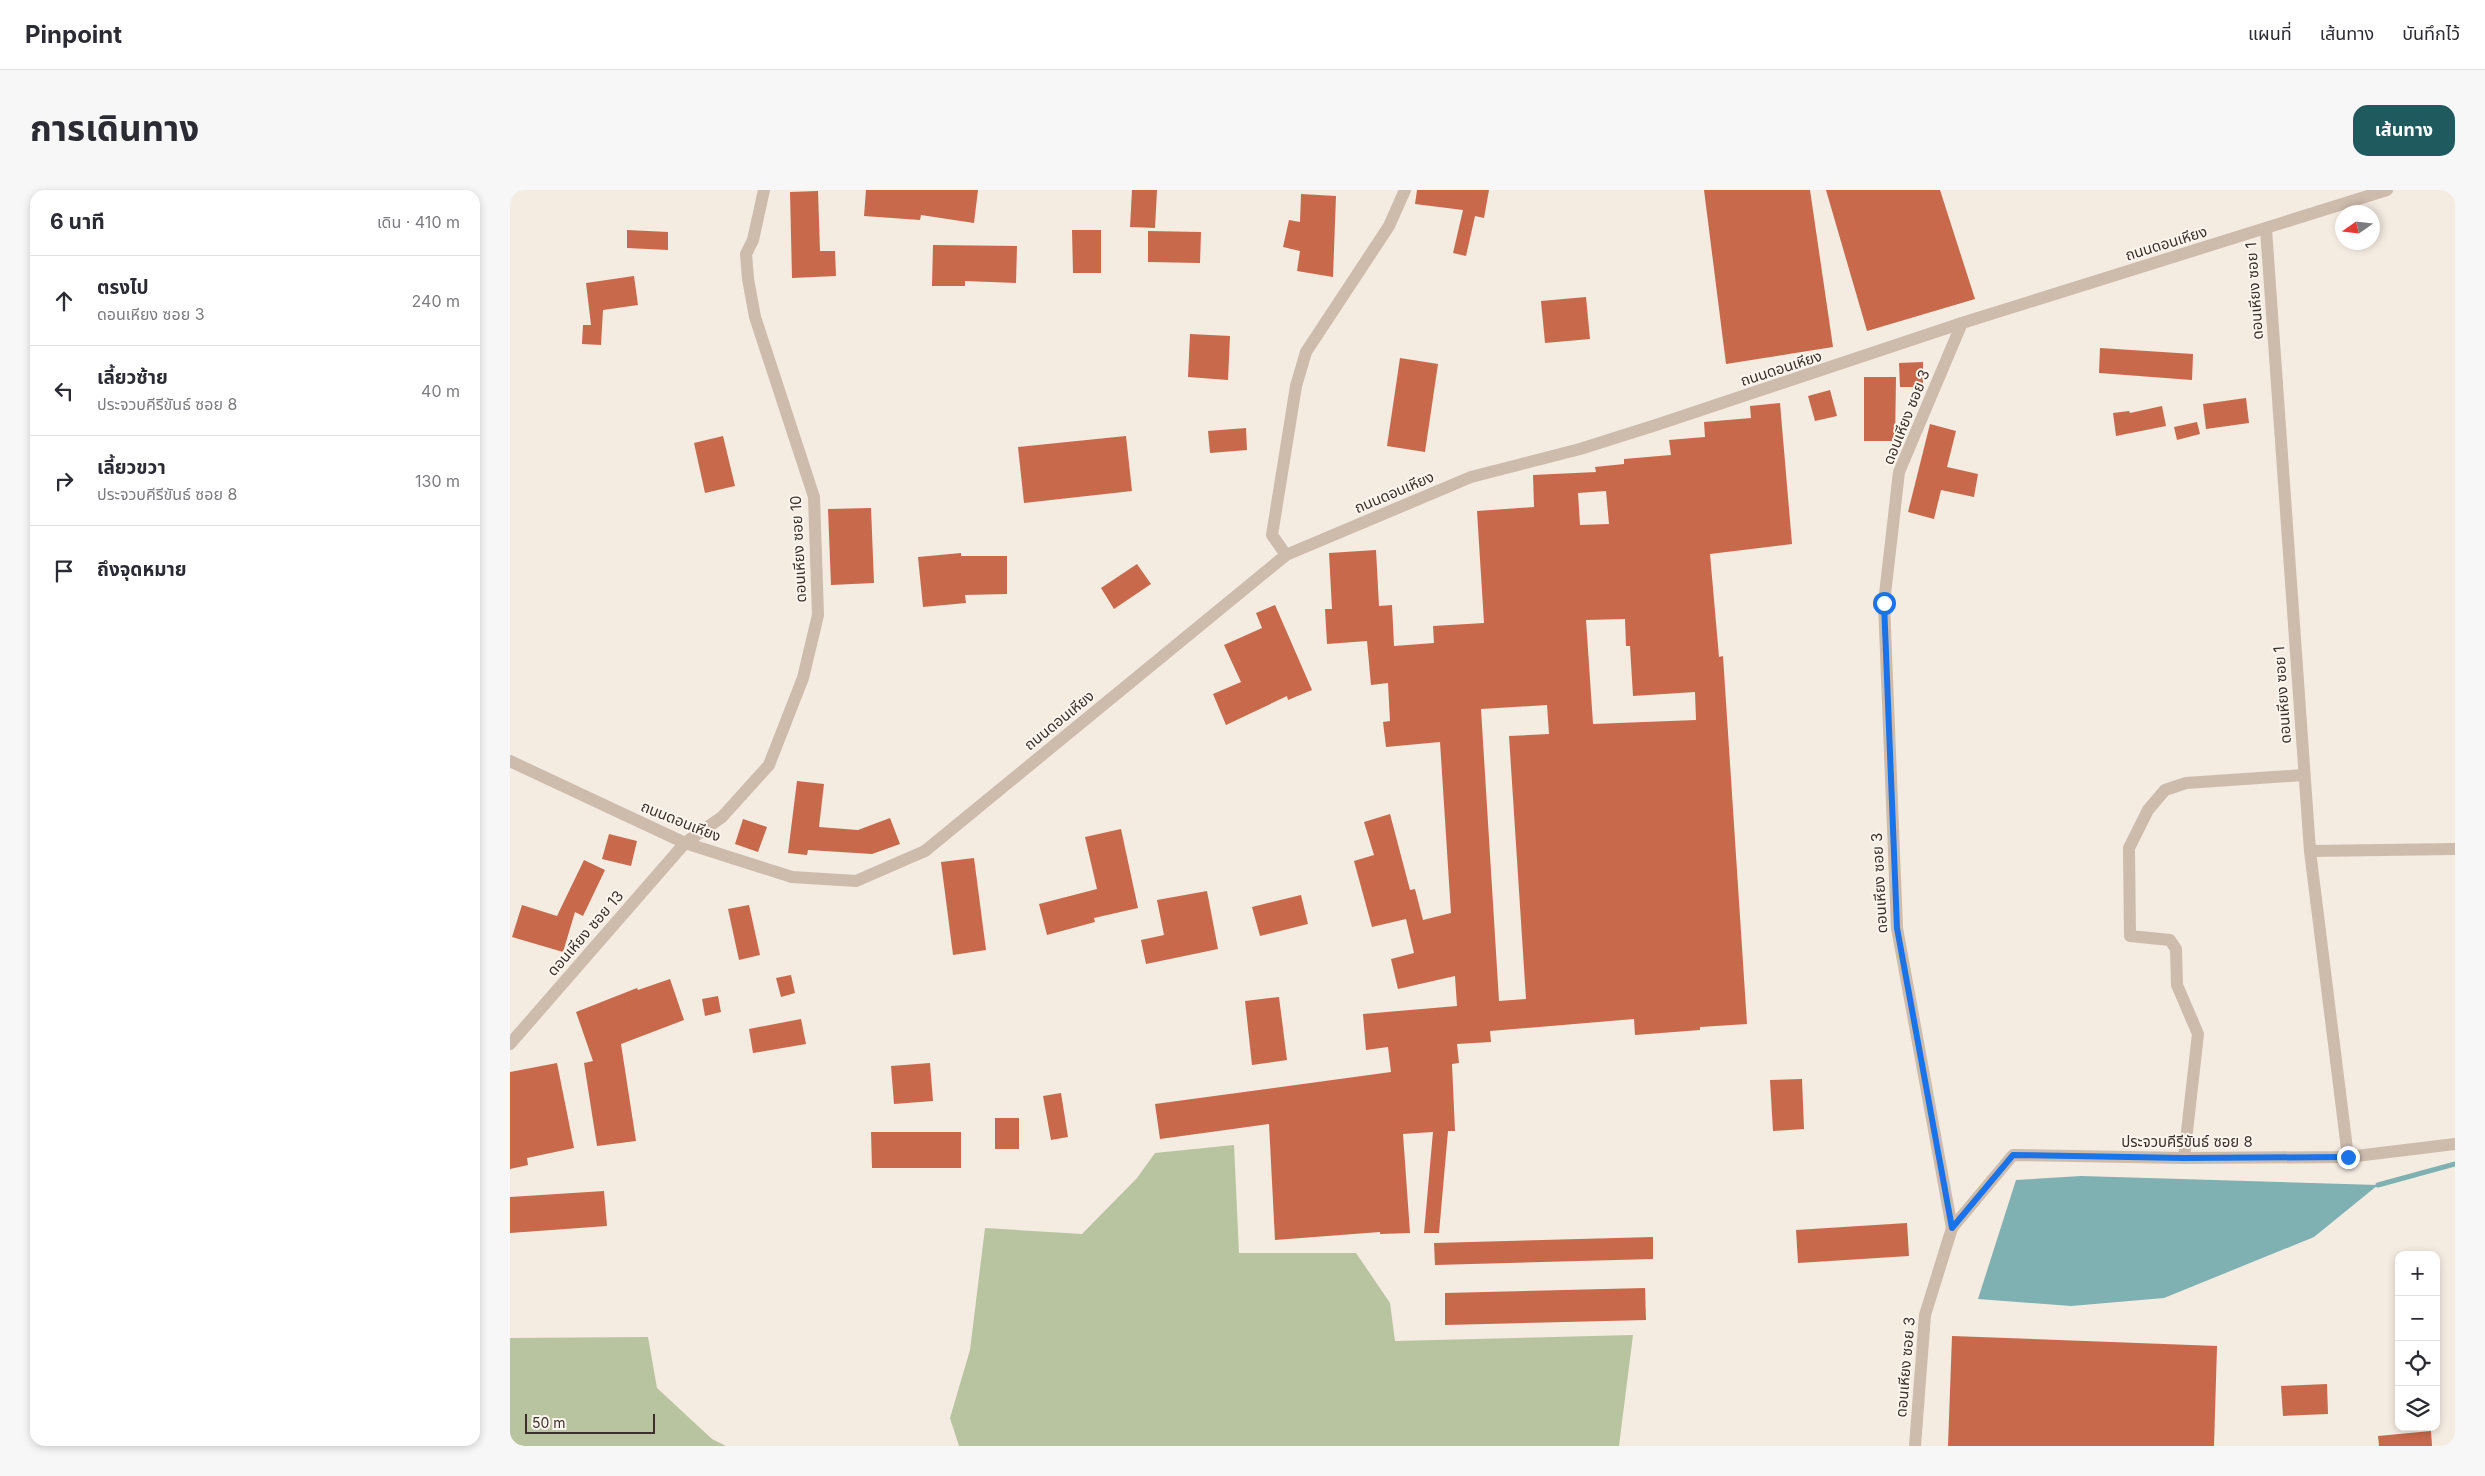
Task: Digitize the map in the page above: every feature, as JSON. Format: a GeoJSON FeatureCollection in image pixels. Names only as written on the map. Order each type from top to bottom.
{"type":"FeatureCollection","features":[{"type":"Feature","properties":{"kind":"street","name":"ดอนเหียง ซอย 10"},"geometry":{"type":"LineString","coordinates":[[685,844],[722,817],[769,765],[803,678],[818,615],[814,497],[755,317],[748,279],[746,254],[753,240],[764,190]]}},
{"type":"Feature","properties":{"kind":"street"},"geometry":{"type":"LineString","coordinates":[[1286,555],[1272,535],[1296,386],[1306,352],[1389,226],[1405,190]]}},
{"type":"Feature","properties":{"kind":"street","name":"ถนนดอนเหียง"},"geometry":{"type":"LineString","coordinates":[[510,761],[685,844],[792,877],[856,881],[925,851],[1286,555],[1471,477],[1580,449],[1962,323],[2386,190]]}},
{"type":"Feature","properties":{"kind":"street","name":"ดอนเหียง ซอย 1"},"geometry":{"type":"LineString","coordinates":[[2266,229],[2310,851],[2348,1157]]}},
{"type":"Feature","properties":{"kind":"street","name":"ดอนเหียง ซอย 3"},"geometry":{"type":"LineString","coordinates":[[1915,1446],[1925,1315],[1952,1228],[1897,928],[1884,603],[1899,472],[1962,323]]}},
{"type":"Feature","properties":{"kind":"street"},"geometry":{"type":"LineString","coordinates":[[2184,1158],[2198,1034],[2177,985],[2176,949],[2170,940],[2130,936],[2129,848],[2148,810],[2165,790],[2186,783],[2304,774]]}},
{"type":"Feature","properties":{"kind":"street","name":"ดอนเหียง ซอย 13"},"geometry":{"type":"LineString","coordinates":[[510,1044],[685,844]]}},
{"type":"Feature","properties":{"kind":"street"},"geometry":{"type":"LineString","coordinates":[[2310,851],[2455,850]]}},
{"type":"Feature","properties":{"kind":"street","name":"ประจวบคีรีขันธ์ ซอย 8"},"geometry":{"type":"LineString","coordinates":[[1952,1228],[2013,1155],[2184,1158],[2348,1157],[2455,1144]]}},
{"type":"Feature","properties":{"kind":"green space"},"geometry":{"type":"Polygon","coordinates":[[[1234,1145],[1239,1253],[1356,1253],[1390,1303],[1395,1341],[1633,1335],[1619,1446],[959,1446],[950,1418],[970,1350],[985,1228],[1082,1234],[1137,1178],[1155,1153],[1234,1145]]]}},
{"type":"Feature","properties":{"kind":"green space"},"geometry":{"type":"Polygon","coordinates":[[[648,1337],[657,1388],[712,1439],[726,1446],[510,1446],[510,1338],[648,1337]]]}},
{"type":"Feature","properties":{"kind":"water"},"geometry":{"type":"Polygon","coordinates":[[[2081,1176],[2378,1185],[2314,1237],[2164,1298],[2071,1306],[1978,1299],[2016,1180],[2081,1176]]]}},
{"type":"Feature","properties":{"kind":"building"},"geometry":{"type":"Polygon","coordinates":[[[866,190],[978,190],[974,223],[921,215],[920,220],[864,216],[866,190]]]}},
{"type":"Feature","properties":{"kind":"building"},"geometry":{"type":"Polygon","coordinates":[[[1132,190],[1157,190],[1155,228],[1130,227],[1132,190]]]}},
{"type":"Feature","properties":{"kind":"building"},"geometry":{"type":"Polygon","coordinates":[[[1417,190],[1489,190],[1484,218],[1475,216],[1466,256],[1453,253],[1463,210],[1415,204],[1417,190]]]}},
{"type":"Feature","properties":{"kind":"building"},"geometry":{"type":"Polygon","coordinates":[[[1704,190],[1810,190],[1833,347],[1726,364],[1704,190]]]}},
{"type":"Feature","properties":{"kind":"building"},"geometry":{"type":"Polygon","coordinates":[[[1826,190],[1940,190],[1975,299],[1867,331],[1826,190]]]}},
{"type":"Feature","properties":{"kind":"building"},"geometry":{"type":"Polygon","coordinates":[[[818,191],[820,251],[835,251],[836,276],[792,278],[790,192],[818,191]]]}},
{"type":"Feature","properties":{"kind":"building"},"geometry":{"type":"Polygon","coordinates":[[[1301,194],[1336,196],[1333,277],[1297,271],[1300,251],[1283,247],[1289,220],[1300,222],[1301,194]]]}},
{"type":"Feature","properties":{"kind":"building"},"geometry":{"type":"Polygon","coordinates":[[[627,230],[668,232],[668,250],[627,248],[627,230]]]}},
{"type":"Feature","properties":{"kind":"building"},"geometry":{"type":"Polygon","coordinates":[[[1072,230],[1101,230],[1101,273],[1073,273],[1072,230]]]}},
{"type":"Feature","properties":{"kind":"building"},"geometry":{"type":"Polygon","coordinates":[[[1148,231],[1201,232],[1200,263],[1148,262],[1148,231]]]}},
{"type":"Feature","properties":{"kind":"building"},"geometry":{"type":"Polygon","coordinates":[[[933,245],[1017,246],[1016,283],[965,281],[965,286],[932,286],[933,245]]]}},
{"type":"Feature","properties":{"kind":"building"},"geometry":{"type":"Polygon","coordinates":[[[634,276],[638,305],[603,310],[601,345],[582,344],[583,325],[591,325],[586,283],[634,276]]]}},
{"type":"Feature","properties":{"kind":"building"},"geometry":{"type":"Polygon","coordinates":[[[1586,297],[1590,339],[1545,343],[1541,301],[1586,297]]]}},
{"type":"Feature","properties":{"kind":"building"},"geometry":{"type":"Polygon","coordinates":[[[1190,334],[1230,336],[1228,380],[1188,377],[1190,334]]]}},
{"type":"Feature","properties":{"kind":"building"},"geometry":{"type":"Polygon","coordinates":[[[2100,348],[2193,354],[2192,380],[2099,373],[2100,348]]]}},
{"type":"Feature","properties":{"kind":"building"},"geometry":{"type":"Polygon","coordinates":[[[1400,358],[1438,364],[1425,452],[1387,446],[1400,358]]]}},
{"type":"Feature","properties":{"kind":"building"},"geometry":{"type":"Polygon","coordinates":[[[1923,362],[1923,387],[1900,387],[1899,363],[1923,362]]]}},
{"type":"Feature","properties":{"kind":"building"},"geometry":{"type":"Polygon","coordinates":[[[1864,377],[1896,377],[1895,441],[1864,441],[1864,377]]]}},
{"type":"Feature","properties":{"kind":"building"},"geometry":{"type":"Polygon","coordinates":[[[1830,390],[1837,416],[1815,421],[1808,396],[1830,390]]]}},
{"type":"Feature","properties":{"kind":"building"},"geometry":{"type":"Polygon","coordinates":[[[2246,398],[2249,423],[2206,429],[2203,404],[2246,398]]]}},
{"type":"Feature","properties":{"kind":"building"},"geometry":{"type":"Polygon","coordinates":[[[1780,403],[1792,544],[1710,554],[1719,657],[1723,656],[1747,1024],[1700,1027],[1700,1030],[1635,1035],[1634,1019],[1490,1031],[1491,1042],[1457,1044],[1459,1063],[1452,1064],[1455,1131],[1448,1131],[1439,1233],[1424,1233],[1433,1132],[1403,1134],[1410,1233],[1380,1234],[1380,1232],[1275,1240],[1269,1124],[1160,1139],[1155,1104],[1391,1072],[1388,1047],[1366,1050],[1363,1014],[1457,1006],[1455,976],[1398,989],[1391,959],[1414,953],[1406,919],[1372,927],[1354,861],[1374,855],[1364,822],[1390,814],[1410,890],[1415,889],[1423,920],[1451,913],[1440,742],[1386,747],[1383,722],[1390,721],[1388,683],[1371,685],[1367,641],[1327,644],[1325,609],[1332,609],[1329,553],[1376,550],[1379,606],[1392,605],[1394,646],[1434,643],[1433,626],[1484,623],[1477,511],[1534,507],[1533,475],[1596,472],[1595,467],[1624,464],[1624,459],[1671,455],[1669,440],[1705,437],[1704,422],[1751,418],[1750,406],[1780,403]],[[1606,491],[1578,493],[1580,525],[1609,524],[1606,491]],[[1625,619],[1586,620],[1593,724],[1696,720],[1695,692],[1633,696],[1630,646],[1626,646],[1625,619]],[[1547,705],[1481,709],[1499,1001],[1526,999],[1509,736],[1549,734],[1547,705]]]}},
{"type":"Feature","properties":{"kind":"building"},"geometry":{"type":"Polygon","coordinates":[[[2162,406],[2166,426],[2116,436],[2113,413],[2129,411],[2130,413],[2162,406]]]}},
{"type":"Feature","properties":{"kind":"building"},"geometry":{"type":"Polygon","coordinates":[[[2197,422],[2200,434],[2177,440],[2174,427],[2197,422]]]}},
{"type":"Feature","properties":{"kind":"building"},"geometry":{"type":"Polygon","coordinates":[[[1930,424],[1956,431],[1947,467],[1978,474],[1974,497],[1941,490],[1934,519],[1908,512],[1930,424]]]}},
{"type":"Feature","properties":{"kind":"building"},"geometry":{"type":"Polygon","coordinates":[[[1246,428],[1247,450],[1210,453],[1208,431],[1246,428]]]}},
{"type":"Feature","properties":{"kind":"building"},"geometry":{"type":"Polygon","coordinates":[[[723,436],[735,486],[705,493],[694,443],[723,436]]]}},
{"type":"Feature","properties":{"kind":"building"},"geometry":{"type":"Polygon","coordinates":[[[1126,436],[1132,491],[1024,503],[1018,447],[1126,436]]]}},
{"type":"Feature","properties":{"kind":"building"},"geometry":{"type":"Polygon","coordinates":[[[871,508],[874,583],[831,585],[828,509],[871,508]]]}},
{"type":"Feature","properties":{"kind":"building"},"geometry":{"type":"Polygon","coordinates":[[[961,553],[961,556],[1007,556],[1007,594],[965,595],[966,603],[923,607],[918,557],[961,553]]]}},
{"type":"Feature","properties":{"kind":"building"},"geometry":{"type":"Polygon","coordinates":[[[1137,564],[1151,584],[1114,609],[1101,588],[1137,564]]]}},
{"type":"Feature","properties":{"kind":"building"},"geometry":{"type":"Polygon","coordinates":[[[1275,605],[1312,690],[1288,700],[1287,696],[1226,725],[1213,694],[1241,682],[1224,645],[1262,628],[1256,613],[1275,605]]]}},
{"type":"Feature","properties":{"kind":"building"},"geometry":{"type":"Polygon","coordinates":[[[797,781],[824,784],[819,827],[858,830],[890,818],[900,844],[872,854],[808,850],[807,855],[788,853],[797,781]]]}},
{"type":"Feature","properties":{"kind":"building"},"geometry":{"type":"Polygon","coordinates":[[[743,819],[767,827],[758,852],[735,844],[743,819]]]}},
{"type":"Feature","properties":{"kind":"building"},"geometry":{"type":"Polygon","coordinates":[[[1121,829],[1138,908],[1094,918],[1095,922],[1047,935],[1039,904],[1097,889],[1085,837],[1121,829]]]}},
{"type":"Feature","properties":{"kind":"building"},"geometry":{"type":"Polygon","coordinates":[[[609,834],[637,841],[631,866],[602,859],[609,834]]]}},
{"type":"Feature","properties":{"kind":"building"},"geometry":{"type":"Polygon","coordinates":[[[974,858],[986,950],[953,955],[941,862],[974,858]]]}},
{"type":"Feature","properties":{"kind":"building"},"geometry":{"type":"Polygon","coordinates":[[[584,860],[605,870],[583,916],[575,912],[563,952],[512,937],[522,905],[557,916],[584,860]]]}},
{"type":"Feature","properties":{"kind":"building"},"geometry":{"type":"Polygon","coordinates":[[[1207,891],[1218,949],[1146,964],[1141,940],[1164,935],[1157,900],[1207,891]]]}},
{"type":"Feature","properties":{"kind":"building"},"geometry":{"type":"Polygon","coordinates":[[[1301,895],[1308,924],[1260,936],[1252,907],[1301,895]]]}},
{"type":"Feature","properties":{"kind":"building"},"geometry":{"type":"Polygon","coordinates":[[[749,905],[760,955],[739,960],[728,909],[749,905]]]}},
{"type":"Feature","properties":{"kind":"building"},"geometry":{"type":"Polygon","coordinates":[[[791,975],[795,993],[781,997],[776,978],[791,975]]]}},
{"type":"Feature","properties":{"kind":"building"},"geometry":{"type":"Polygon","coordinates":[[[670,979],[684,1020],[621,1044],[636,1141],[597,1146],[584,1063],[593,1061],[576,1012],[637,988],[638,990],[670,979]]]}},
{"type":"Feature","properties":{"kind":"building"},"geometry":{"type":"Polygon","coordinates":[[[718,996],[721,1012],[705,1016],[702,999],[718,996]]]}},
{"type":"Feature","properties":{"kind":"building"},"geometry":{"type":"Polygon","coordinates":[[[1279,997],[1287,1060],[1252,1065],[1245,1001],[1279,997]]]}},
{"type":"Feature","properties":{"kind":"building"},"geometry":{"type":"Polygon","coordinates":[[[801,1019],[806,1044],[753,1053],[749,1029],[801,1019]]]}},
{"type":"Feature","properties":{"kind":"building"},"geometry":{"type":"Polygon","coordinates":[[[557,1063],[574,1148],[527,1158],[528,1165],[510,1169],[510,1072],[557,1063]]]}},
{"type":"Feature","properties":{"kind":"building"},"geometry":{"type":"Polygon","coordinates":[[[930,1063],[933,1101],[894,1104],[891,1066],[930,1063]]]}},
{"type":"Feature","properties":{"kind":"building"},"geometry":{"type":"Polygon","coordinates":[[[1802,1079],[1804,1129],[1773,1131],[1770,1080],[1802,1079]]]}},
{"type":"Feature","properties":{"kind":"building"},"geometry":{"type":"Polygon","coordinates":[[[1061,1093],[1068,1137],[1051,1140],[1043,1096],[1061,1093]]]}},
{"type":"Feature","properties":{"kind":"building"},"geometry":{"type":"Polygon","coordinates":[[[995,1118],[1019,1118],[1019,1149],[995,1149],[995,1118]]]}},
{"type":"Feature","properties":{"kind":"building"},"geometry":{"type":"Polygon","coordinates":[[[871,1132],[961,1132],[961,1168],[872,1168],[871,1132]]]}},
{"type":"Feature","properties":{"kind":"building"},"geometry":{"type":"Polygon","coordinates":[[[604,1191],[607,1226],[510,1233],[510,1197],[604,1191]]]}},
{"type":"Feature","properties":{"kind":"building"},"geometry":{"type":"Polygon","coordinates":[[[1907,1223],[1909,1256],[1798,1263],[1796,1230],[1907,1223]]]}},
{"type":"Feature","properties":{"kind":"building"},"geometry":{"type":"Polygon","coordinates":[[[1653,1237],[1653,1259],[1435,1265],[1434,1243],[1653,1237]]]}},
{"type":"Feature","properties":{"kind":"building"},"geometry":{"type":"Polygon","coordinates":[[[1645,1288],[1646,1320],[1445,1325],[1445,1293],[1645,1288]]]}},
{"type":"Feature","properties":{"kind":"building"},"geometry":{"type":"Polygon","coordinates":[[[1952,1336],[2217,1346],[2214,1446],[1948,1446],[1952,1336]]]}},
{"type":"Feature","properties":{"kind":"building"},"geometry":{"type":"Polygon","coordinates":[[[2327,1384],[2328,1414],[2283,1416],[2281,1386],[2327,1384]]]}},
{"type":"Feature","properties":{"kind":"building"},"geometry":{"type":"Polygon","coordinates":[[[2431,1431],[2432,1446],[2379,1446],[2378,1436],[2431,1431]]]}},
{"type":"Feature","properties":{"kind":"waterway"},"geometry":{"type":"LineString","coordinates":[[2378,1185],[2455,1164]]}},
{"type":"Feature","properties":{"kind":"route"},"geometry":{"type":"LineString","coordinates":[[1884,603],[1897,928],[1952,1228],[2013,1155],[2184,1158],[2348,1157]]}}]}
